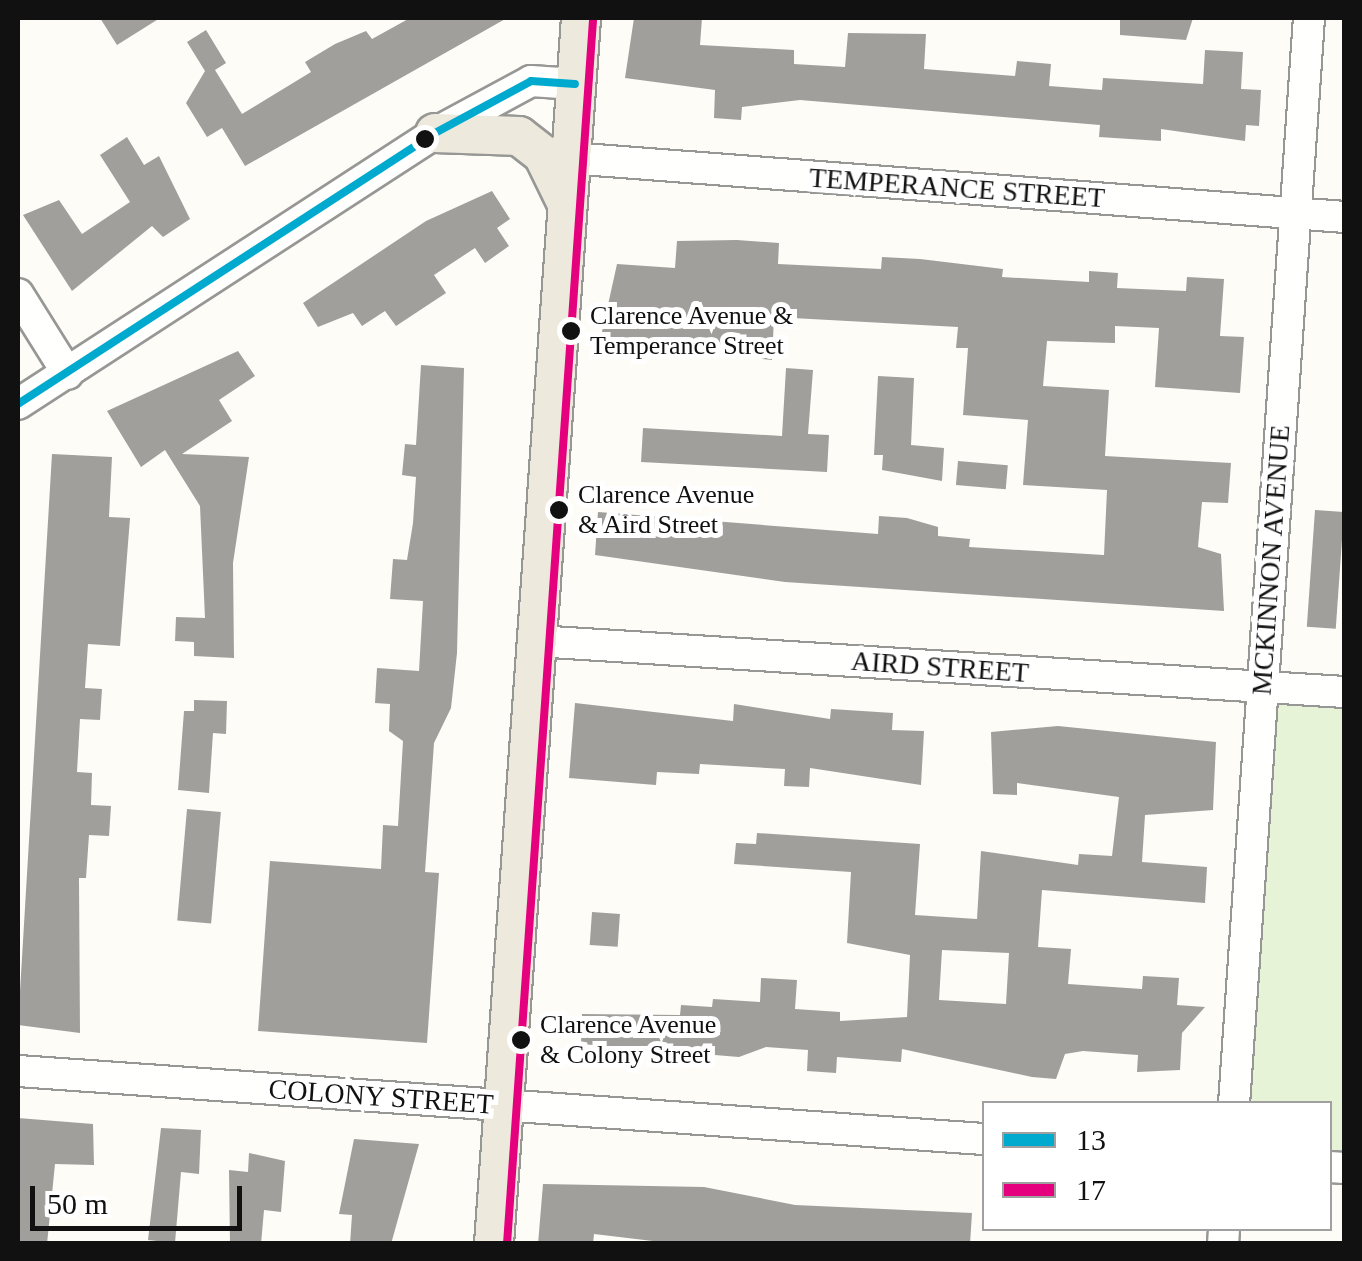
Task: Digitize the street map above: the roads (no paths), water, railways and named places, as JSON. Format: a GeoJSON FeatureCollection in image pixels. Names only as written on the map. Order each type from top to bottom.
{"type":"FeatureCollection","features":[{"type":"Feature","properties":{"kind":"main road"},"geometry":{"type":"LineString","coordinates":[[494,1244],[580,18]]}},
{"type":"Feature","properties":{"kind":"main road"},"geometry":{"type":"LineString","coordinates":[[435,133],[519,136],[543,155],[567,203]]}},
{"type":"Feature","properties":{"kind":"street","name":"MCKINNON AVENUE"},"geometry":{"type":"LineString","coordinates":[[1234,1101],[1310,18]]}},
{"type":"Feature","properties":{"kind":"street"},"geometry":{"type":"LineString","coordinates":[[18,404],[435,133],[531,82],[575,84]]}},
{"type":"Feature","properties":{"kind":"street","name":"TEMPERANCE STREET"},"geometry":{"type":"LineString","coordinates":[[569,158],[1344,217]]}},
{"type":"Feature","properties":{"kind":"street"},"geometry":{"type":"LineString","coordinates":[[18,294],[68,374]]}},
{"type":"Feature","properties":{"kind":"street","name":"AIRD STREET"},"geometry":{"type":"LineString","coordinates":[[536,642],[1344,692]]}},
{"type":"Feature","properties":{"kind":"street","name":"COLONY STREET"},"geometry":{"type":"LineString","coordinates":[[18,1071],[982,1138]]}},
{"type":"Feature","properties":{"kind":"place","name":"Clarence Avenue & Temperance Street"},"geometry":{"type":"Point","coordinates":[571,331]}},
{"type":"Feature","properties":{"kind":"place","name":"Clarence Avenue & Aird Street"},"geometry":{"type":"Point","coordinates":[559,510]}},
{"type":"Feature","properties":{"kind":"place","name":"Clarence Avenue & Colony Street"},"geometry":{"type":"Point","coordinates":[521,1040]}}]}
